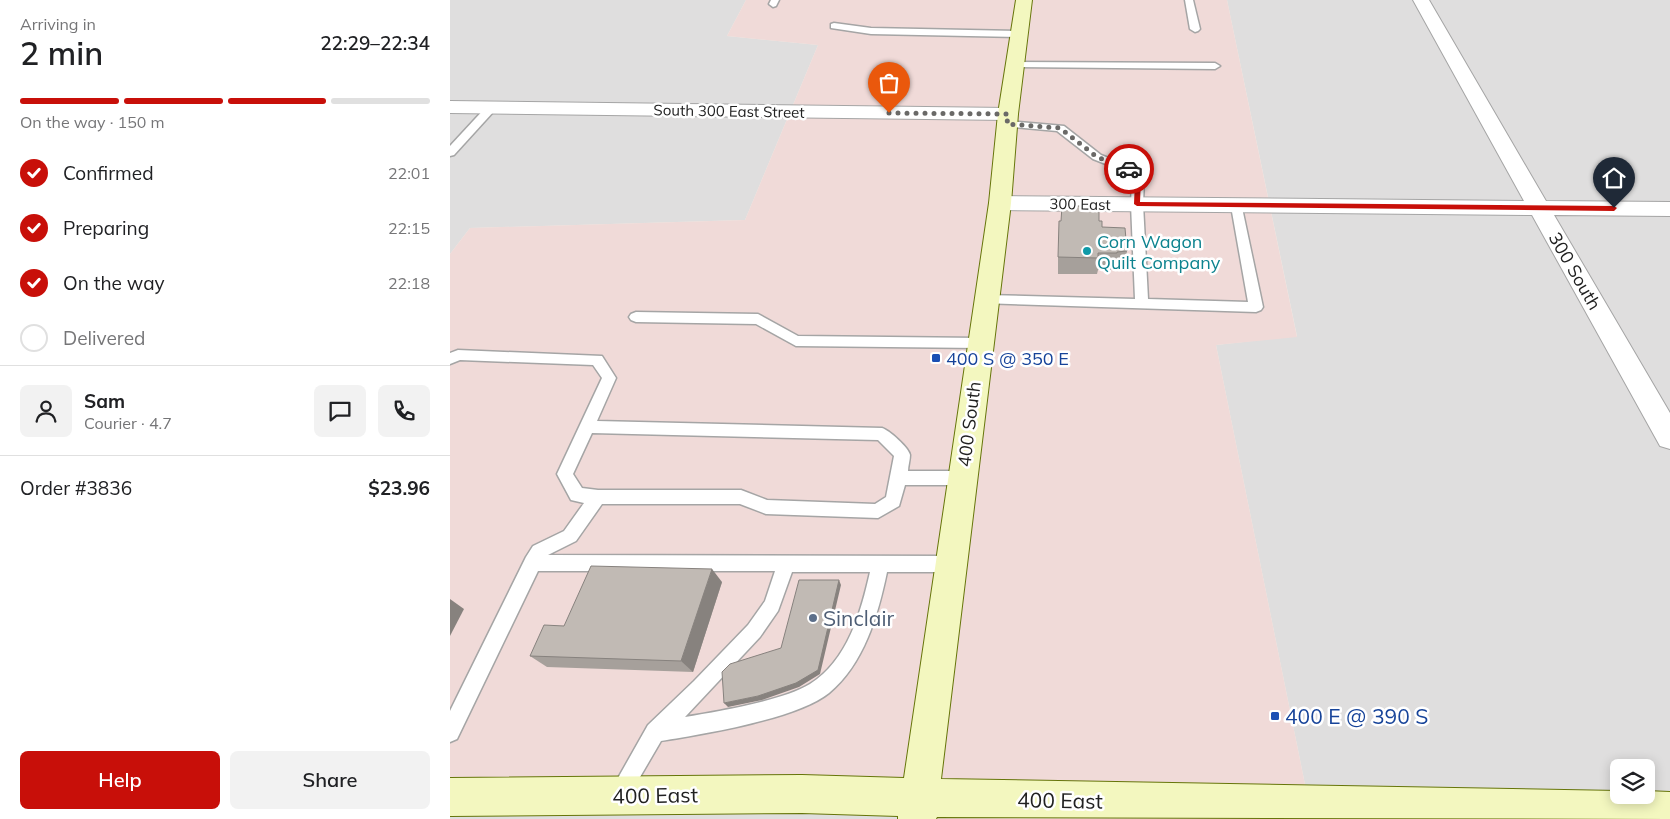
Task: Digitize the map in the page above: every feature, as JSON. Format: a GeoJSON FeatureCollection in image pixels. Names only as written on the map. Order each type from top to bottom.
{"type":"FeatureCollection","features":[{"type":"Feature","properties":{"kind":"main road","name":"400 South"},"geometry":{"type":"LineString","coordinates":[[919,808],[1000,203],[1008,119],[1024,0]]}},
{"type":"Feature","properties":{"kind":"main road","name":"400 East"},"geometry":{"type":"LineString","coordinates":[[450,797],[802,794],[919,808],[1670,811]]}},
{"type":"Feature","properties":{"kind":"street","name":"300 South"},"geometry":{"type":"LineString","coordinates":[[1420,0],[1670,438]]}},
{"type":"Feature","properties":{"kind":"street","name":"South 300 East Street"},"geometry":{"type":"LineString","coordinates":[[450,107],[1008,119]]}},
{"type":"Feature","properties":{"kind":"street","name":"300 East"},"geometry":{"type":"LineString","coordinates":[[1000,203],[1670,209]]}},
{"type":"Feature","properties":{"kind":"lane"},"geometry":{"type":"LineString","coordinates":[[1189,0],[1195,29]]}},
{"type":"Feature","properties":{"kind":"lane"},"geometry":{"type":"LineString","coordinates":[[834,26],[871,31],[1020,34]]}},
{"type":"Feature","properties":{"kind":"lane"},"geometry":{"type":"LineString","coordinates":[[1015,65],[1215,66]]}},
{"type":"Feature","properties":{"kind":"lane"},"geometry":{"type":"LineString","coordinates":[[450,153],[491,108]]}},
{"type":"Feature","properties":{"kind":"lane"},"geometry":{"type":"LineString","coordinates":[[1008,119],[1060,128],[1097,157],[1130,170],[1138,179],[1137,204],[1142,303]]}},
{"type":"Feature","properties":{"kind":"lane"},"geometry":{"type":"LineString","coordinates":[[986,300],[1256,307],[1237,206]]}},
{"type":"Feature","properties":{"kind":"lane"},"geometry":{"type":"LineString","coordinates":[[636,317],[758,318],[796,341],[980,342]]}},
{"type":"Feature","properties":{"kind":"lane"},"geometry":{"type":"LineString","coordinates":[[450,359],[458,355],[596,360],[609,378],[565,474],[577,495],[598,497],[742,497],[766,507],[878,511],[893,501],[899,478],[902,454],[882,434],[587,427]]}},
{"type":"Feature","properties":{"kind":"lane"},"geometry":{"type":"LineString","coordinates":[[899,478],[962,478]]}},
{"type":"Feature","properties":{"kind":"lane"},"geometry":{"type":"LineString","coordinates":[[450,732],[539,551],[570,536],[598,497]]}},
{"type":"Feature","properties":{"kind":"lane"},"geometry":{"type":"LineString","coordinates":[[532,564],[951,564]]}},
{"type":"Feature","properties":{"kind":"lane"},"geometry":{"type":"LineString","coordinates":[[618,795],[655,732],[701,688],[754,631],[772,605],[786,564]]}},
{"type":"Feature","properties":{"kind":"lane"},"geometry":{"type":"LineString","coordinates":[[655,732],[725,720],[798,700],[823,687],[841,667],[858,640],[871,607],[880,564]]}},
{"type":"Feature","properties":{"kind":"shaded area"},"geometry":{"type":"Polygon","coordinates":[[[450,0],[746,0],[727,36],[818,45],[745,220],[470,228],[450,254],[450,0]]]}},
{"type":"Feature","properties":{"kind":"shaded area"},"geometry":{"type":"Polygon","coordinates":[[[746,0],[1227,0],[1297,337],[1216,345],[1312,819],[917,819],[920,798],[450,799],[450,254],[470,228],[745,220],[818,45],[727,36],[746,0]]]}},
{"type":"Feature","properties":{"kind":"shaded area"},"geometry":{"type":"Polygon","coordinates":[[[1227,0],[1670,0],[1670,819],[1312,819],[1216,345],[1297,336],[1227,0]]]}},
{"type":"Feature","properties":{"kind":"shaded area"},"geometry":{"type":"Polygon","coordinates":[[[920,798],[917,819],[450,819],[450,799],[920,798]]]}},
{"type":"Feature","properties":{"kind":"building"},"geometry":{"type":"Polygon","coordinates":[[[1062,206],[1099,206],[1099,221],[1102,221],[1102,227],[1125,228],[1127,251],[1098,253],[1098,258],[1058,257],[1059,221],[1061,221],[1062,206]]]}},
{"type":"Feature","properties":{"kind":"building"},"geometry":{"type":"Polygon","coordinates":[[[591,566],[712,569],[681,661],[530,656],[544,625],[564,626],[591,566]]]}},
{"type":"Feature","properties":{"kind":"building","name":"Sinclair"},"geometry":{"type":"Polygon","coordinates":[[[799,580],[839,580],[818,670],[796,683],[758,696],[724,703],[722,672],[730,664],[781,648],[799,580]]]}},
{"type":"Feature","properties":{"kind":"way so far"},"geometry":{"type":"LineString","coordinates":[[889,113],[1008,114],[1007,124],[1060,128],[1097,157],[1129,169]]}},
{"type":"Feature","properties":{"kind":"place","name":"Corn Wagon Quilt Company"},"geometry":{"type":"Point","coordinates":[1087,251]}},
{"type":"Feature","properties":{"kind":"place","name":"400 S @ 350 E"},"geometry":{"type":"Point","coordinates":[936,358]}},
{"type":"Feature","properties":{"kind":"place","name":"Sinclair"},"geometry":{"type":"Point","coordinates":[813,618]}},
{"type":"Feature","properties":{"kind":"place","name":"400 E @ 390 S"},"geometry":{"type":"Point","coordinates":[1275,716]}},
{"type":"Feature","properties":{"kind":"route"},"geometry":{"type":"LineString","coordinates":[[1129,169],[1138,179],[1137,204],[1614,208]]}}]}
